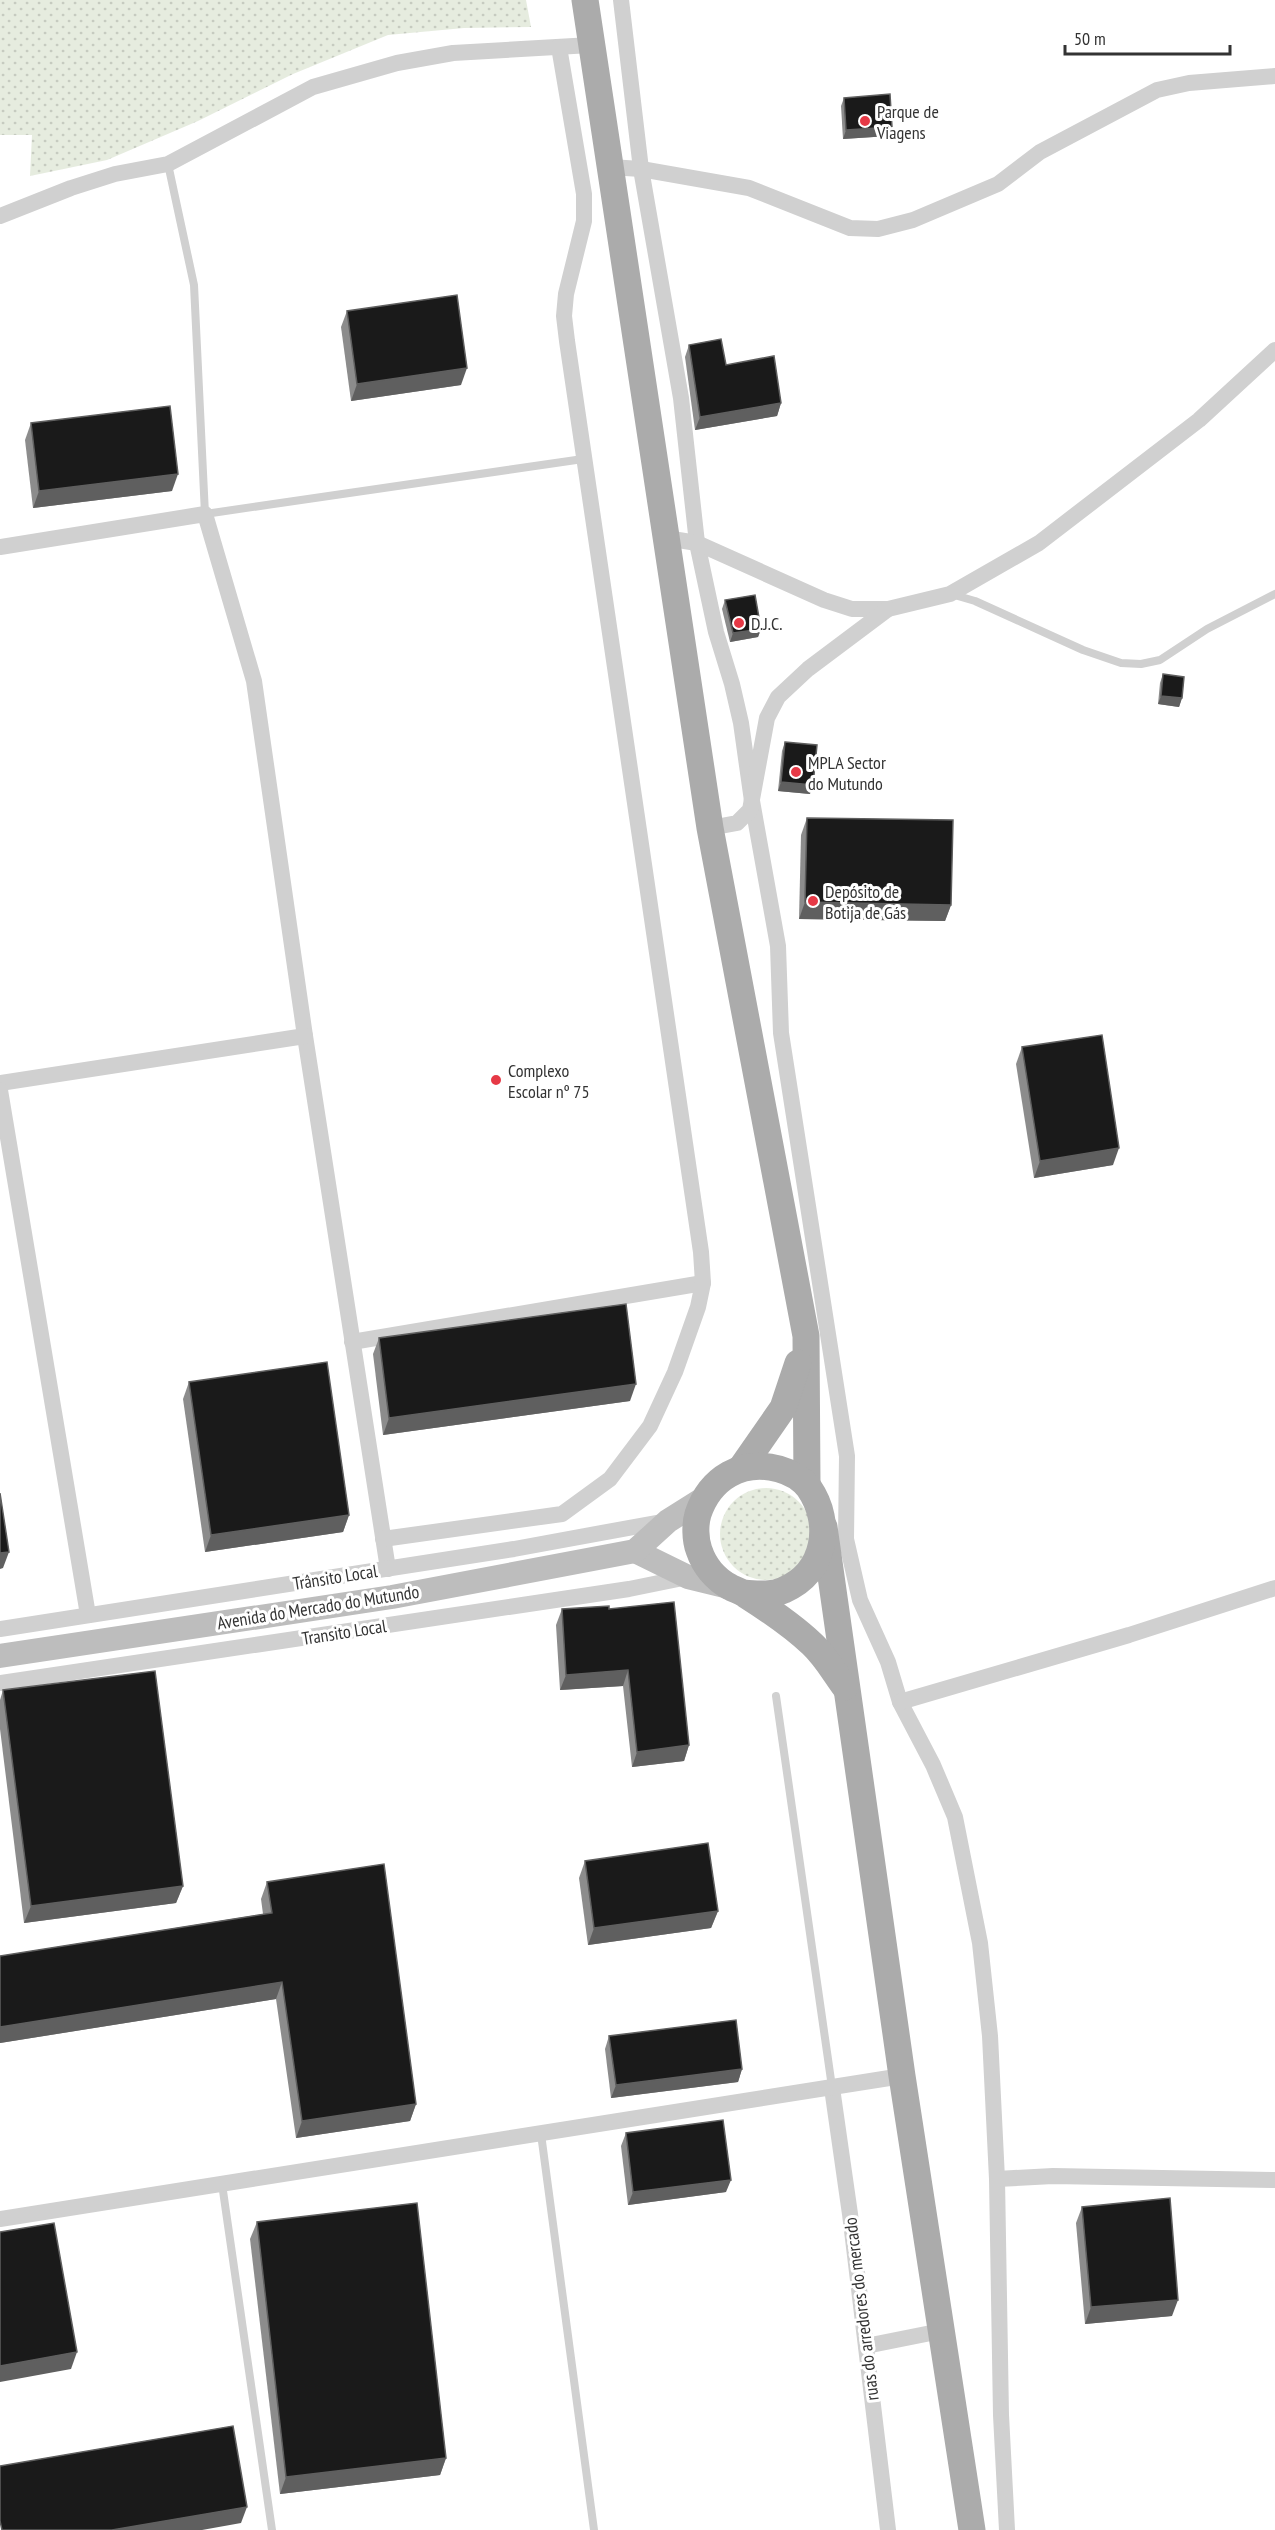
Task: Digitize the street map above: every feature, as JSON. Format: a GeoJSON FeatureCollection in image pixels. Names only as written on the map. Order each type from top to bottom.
{"type":"FeatureCollection","features":[{"type":"Feature","properties":{"kind":"main road"},"geometry":{"type":"LineString","coordinates":[[585,0],[710,828],[806,1336],[807,1485]]}},
{"type":"Feature","properties":{"kind":"main road"},"geometry":{"type":"LineString","coordinates":[[742,1467],[783,1408],[806,1336]]}},
{"type":"Feature","properties":{"kind":"main road"},"geometry":{"type":"LineString","coordinates":[[824,1527],[822,1547],[814,1565],[801,1580],[783,1591],[764,1595],[688,1577],[635,1551],[668,1521],[703,1499],[725,1476],[742,1467],[765,1465],[788,1471],[807,1485],[819,1504],[824,1527],[848,1692],[902,2076],[972,2530]]}},
{"type":"Feature","properties":{"kind":"main road"},"geometry":{"type":"LineString","coordinates":[[703,1499],[696,1523],[698,1548],[709,1571],[811,1643],[825,1658],[848,1692]]}},
{"type":"Feature","properties":{"kind":"main road","name":"Avenida do Mercado do Mutundo"},"geometry":{"type":"LineString","coordinates":[[0,1656],[392,1597],[635,1551]]}},
{"type":"Feature","properties":{"kind":"street"},"geometry":{"type":"LineString","coordinates":[[621,0],[641,169],[681,398],[697,543],[716,632],[741,723],[752,801],[778,946],[781,1033],[847,1456],[846,1539],[860,1600],[888,1662],[900,1702],[933,1765],[955,1817],[980,1943],[990,2036],[997,2179],[1001,2415],[1007,2530]]}},
{"type":"Feature","properties":{"kind":"street"},"geometry":{"type":"LineString","coordinates":[[0,216],[70,188],[115,174],[168,164],[313,87],[397,63],[453,53],[591,45]]}},
{"type":"Feature","properties":{"kind":"street"},"geometry":{"type":"LineString","coordinates":[[383,1539],[562,1514],[610,1479],[650,1426],[675,1372],[698,1307],[703,1282],[701,1252],[583,459],[564,316],[566,294],[584,220],[584,194],[559,47]]}},
{"type":"Feature","properties":{"kind":"street"},"geometry":{"type":"LineString","coordinates":[[610,167],[641,169],[748,188],[850,228],[878,228],[913,220],[998,184],[1040,152],[1157,90],[1189,83],[1275,76]]}},
{"type":"Feature","properties":{"kind":"street"},"geometry":{"type":"LineString","coordinates":[[666,538],[697,543],[824,600],[852,609],[888,609],[950,594],[1039,543],[1199,420],[1275,350]]}},
{"type":"Feature","properties":{"kind":"street"},"geometry":{"type":"LineString","coordinates":[[0,547],[205,514],[254,681],[305,1036],[388,1569]]}},
{"type":"Feature","properties":{"kind":"street"},"geometry":{"type":"LineString","coordinates":[[710,828],[736,823],[750,810],[767,718],[778,697],[808,669],[888,609]]}},
{"type":"Feature","properties":{"kind":"street"},"geometry":{"type":"LineString","coordinates":[[0,1083],[305,1036]]}},
{"type":"Feature","properties":{"kind":"street"},"geometry":{"type":"LineString","coordinates":[[0,1090],[88,1615]]}},
{"type":"Feature","properties":{"kind":"street"},"geometry":{"type":"LineString","coordinates":[[352,1342],[703,1282]]}},
{"type":"Feature","properties":{"kind":"street","name":"Trânsito Local"},"geometry":{"type":"LineString","coordinates":[[0,1629],[514,1549],[668,1521]]}},
{"type":"Feature","properties":{"kind":"street","name":"Transito Local"},"geometry":{"type":"LineString","coordinates":[[0,1683],[629,1589],[688,1577]]}},
{"type":"Feature","properties":{"kind":"street"},"geometry":{"type":"LineString","coordinates":[[900,1702],[1130,1635],[1275,1588]]}},
{"type":"Feature","properties":{"kind":"street"},"geometry":{"type":"LineString","coordinates":[[0,2219],[902,2076]]}},
{"type":"Feature","properties":{"kind":"street","name":"ruas do arredores do mercado"},"geometry":{"type":"LineString","coordinates":[[832,2088],[888,2530]]}},
{"type":"Feature","properties":{"kind":"street"},"geometry":{"type":"LineString","coordinates":[[997,2179],[1053,2176],[1275,2180]]}},
{"type":"Feature","properties":{"kind":"street"},"geometry":{"type":"LineString","coordinates":[[866,2346],[941,2331]]}},
{"type":"Feature","properties":{"kind":"lane"},"geometry":{"type":"LineString","coordinates":[[168,164],[194,285],[205,514],[583,459]]}},
{"type":"Feature","properties":{"kind":"lane"},"geometry":{"type":"LineString","coordinates":[[950,594],[975,601],[1083,651],[1121,663],[1141,664],[1160,660],[1207,629],[1275,594]]}},
{"type":"Feature","properties":{"kind":"lane"},"geometry":{"type":"LineString","coordinates":[[776,1696],[832,2088]]}},
{"type":"Feature","properties":{"kind":"lane"},"geometry":{"type":"LineString","coordinates":[[542,2134],[594,2530]]}},
{"type":"Feature","properties":{"kind":"lane"},"geometry":{"type":"LineString","coordinates":[[222,2184],[272,2530]]}},
{"type":"Feature","properties":{"kind":"shaded area"},"geometry":{"type":"Polygon","coordinates":[[[0,0],[526,0],[531,27],[464,28],[388,35],[293,74],[198,121],[107,160],[30,176],[32,135],[0,135],[0,0]]]}},
{"type":"Feature","properties":{"kind":"shaded area"},"geometry":{"type":"Polygon","coordinates":[[[766,1488],[784,1491],[799,1501],[809,1516],[812,1534],[809,1552],[799,1567],[784,1577],[766,1580],[748,1577],[733,1567],[723,1552],[720,1534],[723,1516],[733,1501],[748,1491],[766,1488]]]}},
{"type":"Feature","properties":{"kind":"building","name":"Parque de Viagens"},"geometry":{"type":"Polygon","coordinates":[[[890,94],[892,127],[846,130],[844,98],[890,94]]]}},
{"type":"Feature","properties":{"kind":"building"},"geometry":{"type":"Polygon","coordinates":[[[457,295],[467,368],[357,384],[347,311],[457,295]]]}},
{"type":"Feature","properties":{"kind":"building"},"geometry":{"type":"Polygon","coordinates":[[[721,339],[726,365],[774,356],[781,403],[700,417],[689,345],[721,339]]]}},
{"type":"Feature","properties":{"kind":"building"},"geometry":{"type":"Polygon","coordinates":[[[170,406],[178,474],[39,491],[31,423],[170,406]]]}},
{"type":"Feature","properties":{"kind":"building"},"geometry":{"type":"Polygon","coordinates":[[[755,595],[761,629],[733,633],[725,600],[755,595]]]}},
{"type":"Feature","properties":{"kind":"building"},"geometry":{"type":"Polygon","coordinates":[[[1163,674],[1184,677],[1182,698],[1161,696],[1163,674]]]}},
{"type":"Feature","properties":{"kind":"building","name":"MPLA Sector do Mutundo"},"geometry":{"type":"Polygon","coordinates":[[[785,742],[817,745],[813,785],[781,782],[785,742]]]}},
{"type":"Feature","properties":{"kind":"building"},"geometry":{"type":"Polygon","coordinates":[[[807,818],[953,820],[951,905],[805,902],[807,818]]]}},
{"type":"Feature","properties":{"kind":"building"},"geometry":{"type":"Polygon","coordinates":[[[1102,1035],[1119,1148],[1040,1161],[1022,1047],[1102,1035]]]}},
{"type":"Feature","properties":{"kind":"building"},"geometry":{"type":"Polygon","coordinates":[[[626,1304],[636,1384],[389,1418],[379,1338],[626,1304]]]}},
{"type":"Feature","properties":{"kind":"building"},"geometry":{"type":"Polygon","coordinates":[[[327,1362],[349,1515],[211,1535],[189,1382],[327,1362]]]}},
{"type":"Feature","properties":{"kind":"building"},"geometry":{"type":"Polygon","coordinates":[[[0,1493],[9,1552],[0,1553],[0,1493]]]}},
{"type":"Feature","properties":{"kind":"building"},"geometry":{"type":"Polygon","coordinates":[[[674,1602],[689,1745],[637,1752],[628,1670],[566,1675],[562,1609],[609,1606],[609,1609],[674,1602]]]}},
{"type":"Feature","properties":{"kind":"building"},"geometry":{"type":"Polygon","coordinates":[[[155,1671],[183,1886],[31,1906],[3,1690],[155,1671]]]}},
{"type":"Feature","properties":{"kind":"building"},"geometry":{"type":"Polygon","coordinates":[[[708,1843],[718,1911],[594,1928],[585,1861],[708,1843]]]}},
{"type":"Feature","properties":{"kind":"building"},"geometry":{"type":"Polygon","coordinates":[[[384,1864],[416,2104],[302,2121],[282,1982],[0,2027],[0,1956],[272,1913],[267,1882],[384,1864]]]}},
{"type":"Feature","properties":{"kind":"building"},"geometry":{"type":"Polygon","coordinates":[[[736,2020],[742,2069],[616,2085],[609,2036],[736,2020]]]}},
{"type":"Feature","properties":{"kind":"building"},"geometry":{"type":"Polygon","coordinates":[[[723,2120],[731,2180],[633,2192],[626,2133],[723,2120]]]}},
{"type":"Feature","properties":{"kind":"building"},"geometry":{"type":"Polygon","coordinates":[[[1170,2198],[1178,2300],[1091,2307],[1082,2207],[1170,2198]]]}},
{"type":"Feature","properties":{"kind":"building"},"geometry":{"type":"Polygon","coordinates":[[[417,2203],[446,2458],[286,2477],[257,2222],[417,2203]]]}},
{"type":"Feature","properties":{"kind":"building"},"geometry":{"type":"Polygon","coordinates":[[[54,2223],[77,2352],[0,2366],[0,2232],[54,2223]]]}},
{"type":"Feature","properties":{"kind":"building"},"geometry":{"type":"Polygon","coordinates":[[[233,2426],[247,2507],[112,2530],[2,2530],[0,2466],[233,2426]]]}},
{"type":"Feature","properties":{"kind":"place","name":"Parque de Viagens"},"geometry":{"type":"Point","coordinates":[865,121]}},
{"type":"Feature","properties":{"kind":"place","name":"D.J.C."},"geometry":{"type":"Point","coordinates":[739,623]}},
{"type":"Feature","properties":{"kind":"place","name":"MPLA Sector do Mutundo"},"geometry":{"type":"Point","coordinates":[796,772]}},
{"type":"Feature","properties":{"kind":"place","name":"Depósito de Botija de Gás"},"geometry":{"type":"Point","coordinates":[813,901]}},
{"type":"Feature","properties":{"kind":"place","name":"Complexo Escolar nº 75"},"geometry":{"type":"Point","coordinates":[496,1080]}}]}
